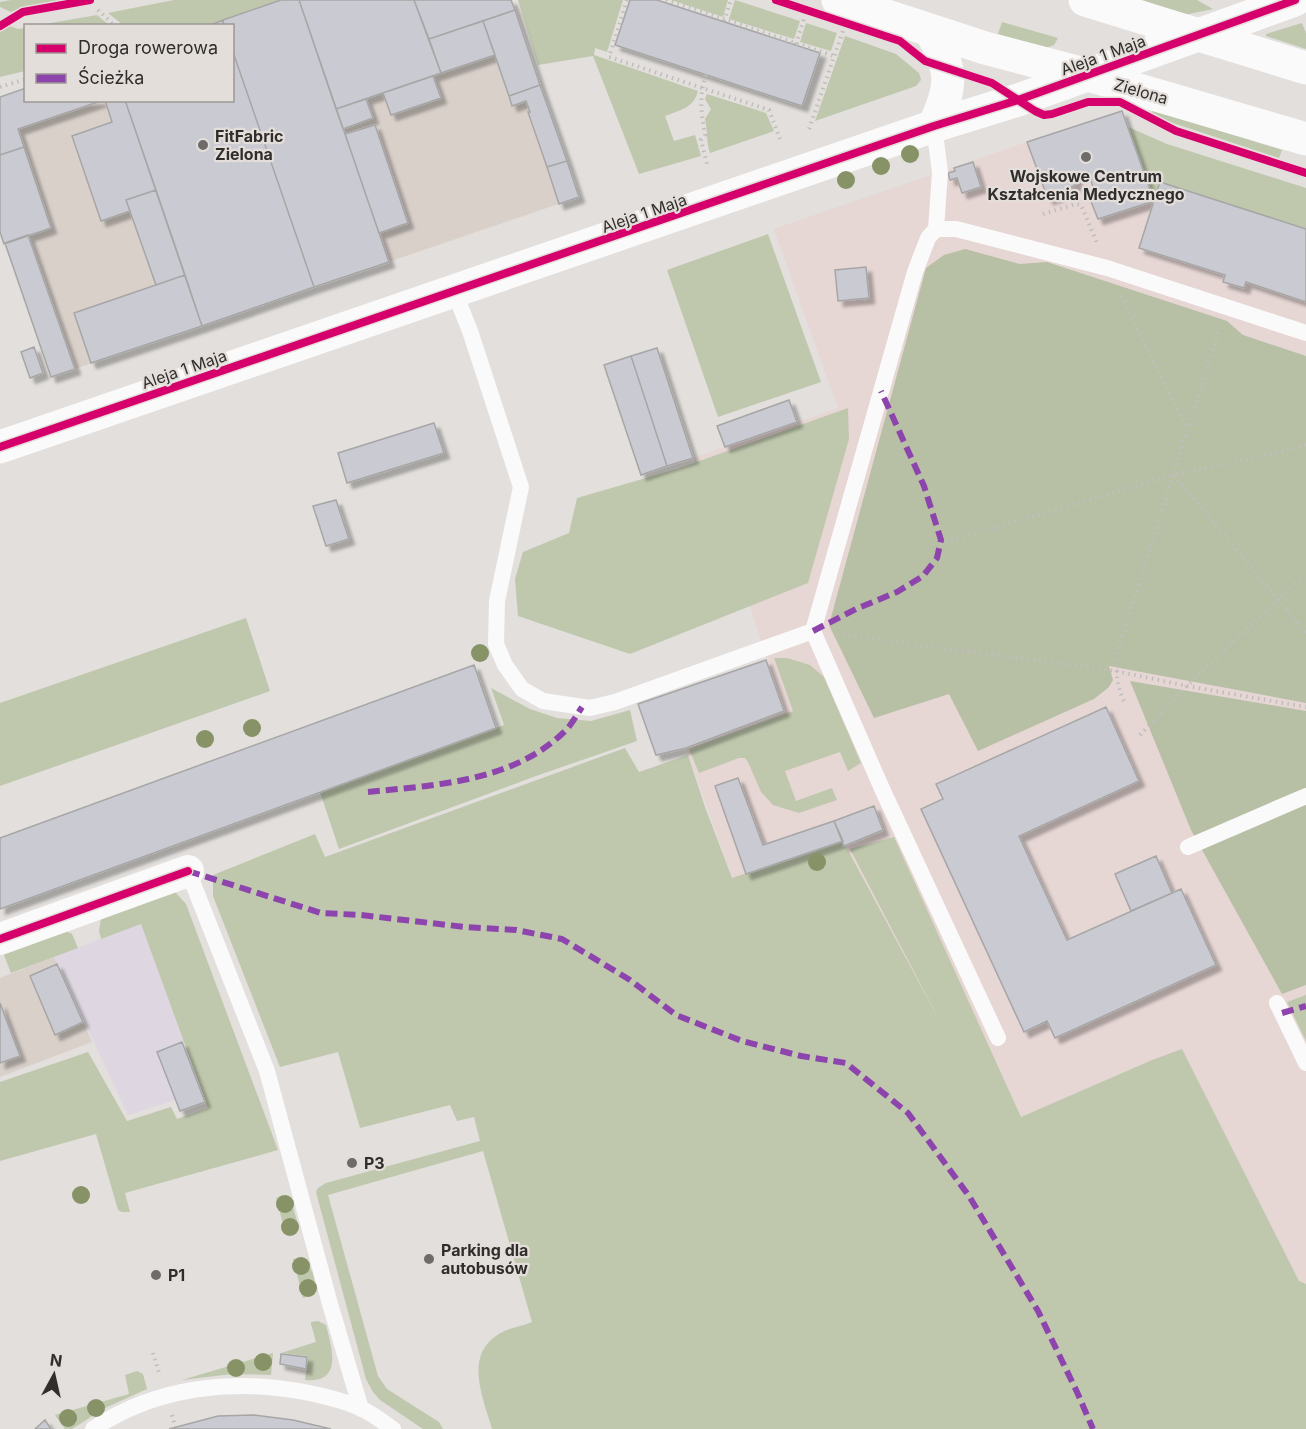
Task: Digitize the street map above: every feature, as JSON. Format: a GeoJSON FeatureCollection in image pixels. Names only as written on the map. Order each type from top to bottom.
{"type":"FeatureCollection","features":[{"type":"Feature","properties":{"kind":"street"},"geometry":{"type":"LineString","coordinates":[[1085,0],[1306,68]]}},
{"type":"Feature","properties":{"kind":"street","name":"Aleja 1 Maja"},"geometry":{"type":"LineString","coordinates":[[0,447],[934,126],[1018,100],[1295,0]]}},
{"type":"Feature","properties":{"kind":"street","name":"Zielona"},"geometry":{"type":"LineString","coordinates":[[841,16],[930,30],[985,48],[1088,75],[1306,139]]}},
{"type":"Feature","properties":{"kind":"street"},"geometry":{"type":"LineString","coordinates":[[930,30],[945,59],[949,82],[934,126]]}},
{"type":"Feature","properties":{"kind":"street"},"geometry":{"type":"LineString","coordinates":[[0,939],[188,871]]}},
{"type":"Feature","properties":{"kind":"lane"},"geometry":{"type":"LineString","coordinates":[[934,126],[940,172],[936,229],[928,238],[915,272],[813,631],[883,792],[998,1038]]}},
{"type":"Feature","properties":{"kind":"lane"},"geometry":{"type":"LineString","coordinates":[[936,229],[956,229],[1107,268],[1306,333]]}},
{"type":"Feature","properties":{"kind":"lane"},"geometry":{"type":"LineString","coordinates":[[454,291],[470,331],[521,487],[497,601],[496,644],[505,665],[522,689],[543,701],[590,708],[615,702],[813,631]]}},
{"type":"Feature","properties":{"kind":"lane"},"geometry":{"type":"LineString","coordinates":[[1188,847],[1306,796]]}},
{"type":"Feature","properties":{"kind":"lane"},"geometry":{"type":"LineString","coordinates":[[188,871],[267,1071],[330,1304],[362,1409]]}},
{"type":"Feature","properties":{"kind":"lane"},"geometry":{"type":"LineString","coordinates":[[1277,1003],[1306,1063]]}},
{"type":"Feature","properties":{"kind":"lane"},"geometry":{"type":"LineString","coordinates":[[93,1429],[119,1413],[158,1399],[198,1388],[221,1386],[267,1387],[332,1398],[362,1409],[393,1429]]}},
{"type":"Feature","properties":{"kind":"path"},"geometry":{"type":"LineString","coordinates":[[627,0],[609,57],[769,110],[780,139]]}},
{"type":"Feature","properties":{"kind":"path"},"geometry":{"type":"LineString","coordinates":[[666,0],[834,56]]}},
{"type":"Feature","properties":{"kind":"path"},"geometry":{"type":"LineString","coordinates":[[724,21],[731,0]]}},
{"type":"Feature","properties":{"kind":"path"},"geometry":{"type":"LineString","coordinates":[[98,10],[114,24]]}},
{"type":"Feature","properties":{"kind":"path"},"geometry":{"type":"LineString","coordinates":[[809,129],[834,56],[841,16]]}},
{"type":"Feature","properties":{"kind":"path"},"geometry":{"type":"LineString","coordinates":[[796,44],[804,19]]}},
{"type":"Feature","properties":{"kind":"path"},"geometry":{"type":"LineString","coordinates":[[706,75],[701,89],[700,106],[705,135],[701,140],[708,164]]}},
{"type":"Feature","properties":{"kind":"path"},"geometry":{"type":"LineString","coordinates":[[0,87],[24,80]]}},
{"type":"Feature","properties":{"kind":"path"},"geometry":{"type":"LineString","coordinates":[[1043,214],[1076,204],[1081,205],[1107,268],[1188,430]]}},
{"type":"Feature","properties":{"kind":"path"},"geometry":{"type":"LineString","coordinates":[[1124,701],[1118,690],[1117,653],[1226,307]]}},
{"type":"Feature","properties":{"kind":"path"},"geometry":{"type":"LineString","coordinates":[[940,544],[1173,475],[1281,452],[1306,444]]}},
{"type":"Feature","properties":{"kind":"path"},"geometry":{"type":"LineString","coordinates":[[1173,475],[1306,633]]}},
{"type":"Feature","properties":{"kind":"path"},"geometry":{"type":"LineString","coordinates":[[1140,735],[1187,686],[1306,573]]}},
{"type":"Feature","properties":{"kind":"path"},"geometry":{"type":"LineString","coordinates":[[813,631],[1116,671],[1306,707]]}},
{"type":"Feature","properties":{"kind":"shaded area"},"geometry":{"type":"Polygon","coordinates":[[[281,0],[511,0],[579,197],[51,377],[0,232],[0,97],[24,100],[24,102],[234,102],[234,24],[211,24],[281,0]]]}},
{"type":"Feature","properties":{"kind":"shaded area"},"geometry":{"type":"Polygon","coordinates":[[[1122,111],[1154,200],[1160,182],[1306,229],[1306,1390],[1152,1060],[1021,1117],[732,878],[686,748],[784,710],[750,607],[693,458],[838,408],[774,229],[1122,111]]]}},
{"type":"Feature","properties":{"kind":"shaded area"},"geometry":{"type":"Polygon","coordinates":[[[141,923],[205,1102],[180,1111],[175,1100],[128,1115],[54,957],[141,923]]]}},
{"type":"Feature","properties":{"kind":"shaded area"},"geometry":{"type":"Polygon","coordinates":[[[54,957],[92,1042],[0,1077],[0,978],[54,957]]]}},
{"type":"Feature","properties":{"kind":"green space"},"geometry":{"type":"Polygon","coordinates":[[[60,0],[11,12],[0,7],[0,2],[60,0]]]}},
{"type":"Feature","properties":{"kind":"green space"},"geometry":{"type":"Polygon","coordinates":[[[174,0],[281,0],[211,24],[122,24],[108,13],[174,0]]]}},
{"type":"Feature","properties":{"kind":"green space"},"geometry":{"type":"Polygon","coordinates":[[[518,0],[623,0],[607,52],[595,48],[594,55],[698,91],[690,105],[665,116],[674,141],[695,135],[701,156],[639,174],[593,56],[538,65],[518,0]]]}},
{"type":"Feature","properties":{"kind":"green space"},"geometry":{"type":"Polygon","coordinates":[[[671,0],[728,0],[723,17],[671,0]]]}},
{"type":"Feature","properties":{"kind":"green space"},"geometry":{"type":"Polygon","coordinates":[[[735,0],[800,21],[794,39],[729,19],[735,0]]]}},
{"type":"Feature","properties":{"kind":"green space"},"geometry":{"type":"Polygon","coordinates":[[[1142,0],[1197,0],[1213,9],[1184,15],[1142,0]]]}},
{"type":"Feature","properties":{"kind":"green space"},"geometry":{"type":"Polygon","coordinates":[[[97,15],[108,24],[45,24],[97,15]]]}},
{"type":"Feature","properties":{"kind":"green space"},"geometry":{"type":"Polygon","coordinates":[[[1002,22],[1058,38],[1054,45],[1043,49],[998,34],[1002,22]]]}},
{"type":"Feature","properties":{"kind":"green space"},"geometry":{"type":"Polygon","coordinates":[[[806,23],[837,33],[831,51],[800,42],[806,23]]]}},
{"type":"Feature","properties":{"kind":"green space"},"geometry":{"type":"Polygon","coordinates":[[[1302,23],[1306,33],[1306,49],[1266,36],[1266,34],[1302,23]]]}},
{"type":"Feature","properties":{"kind":"green space"},"geometry":{"type":"Polygon","coordinates":[[[10,26],[24,28],[24,71],[0,77],[0,32],[10,26]]]}},
{"type":"Feature","properties":{"kind":"green space"},"geometry":{"type":"Polygon","coordinates":[[[845,36],[896,54],[919,73],[921,80],[916,86],[815,121],[845,36]]]}},
{"type":"Feature","properties":{"kind":"green space"},"geometry":{"type":"Polygon","coordinates":[[[707,94],[766,113],[774,131],[710,153],[705,119],[711,109],[705,99],[707,94]]]}},
{"type":"Feature","properties":{"kind":"green space"},"geometry":{"type":"Polygon","coordinates":[[[1153,110],[1282,150],[1279,158],[1164,120],[1151,114],[1153,110]]]}},
{"type":"Feature","properties":{"kind":"green space"},"geometry":{"type":"Polygon","coordinates":[[[1128,127],[1167,144],[1306,188],[1306,229],[1161,182],[1154,201],[1128,127]]]}},
{"type":"Feature","properties":{"kind":"green space"},"geometry":{"type":"Polygon","coordinates":[[[768,234],[821,382],[718,417],[667,270],[768,234]]]}},
{"type":"Feature","properties":{"kind":"green space"},"geometry":{"type":"Polygon","coordinates":[[[965,249],[1020,264],[1047,262],[1227,321],[1243,335],[1306,356],[1306,703],[1109,666],[1113,680],[1109,687],[1094,699],[978,751],[949,694],[874,718],[829,625],[926,268],[944,255],[965,249]]]}},
{"type":"Feature","properties":{"kind":"green space"},"geometry":{"type":"Polygon","coordinates":[[[848,408],[849,439],[808,583],[630,654],[518,616],[515,579],[523,552],[569,533],[577,498],[677,469],[848,408]]]}},
{"type":"Feature","properties":{"kind":"green space"},"geometry":{"type":"Polygon","coordinates":[[[246,618],[270,691],[0,786],[0,703],[246,618]]]}},
{"type":"Feature","properties":{"kind":"green space"},"geometry":{"type":"Polygon","coordinates":[[[774,658],[787,658],[810,665],[824,677],[861,763],[848,771],[840,752],[785,771],[796,801],[832,788],[837,800],[799,813],[773,805],[761,792],[745,758],[739,758],[699,773],[689,749],[793,711],[774,658]]]}},
{"type":"Feature","properties":{"kind":"green space"},"geometry":{"type":"Polygon","coordinates":[[[1130,681],[1306,711],[1306,985],[1282,994],[1191,830],[1130,681]]]}},
{"type":"Feature","properties":{"kind":"green space"},"geometry":{"type":"Polygon","coordinates":[[[491,688],[530,709],[557,718],[591,721],[630,710],[637,741],[339,849],[320,792],[504,725],[491,688]]]}},
{"type":"Feature","properties":{"kind":"green space"},"geometry":{"type":"Polygon","coordinates":[[[625,748],[639,772],[688,755],[732,878],[843,841],[944,1029],[850,849],[894,837],[1021,1117],[1182,1049],[1299,1281],[1306,1284],[1306,1429],[492,1429],[479,1380],[481,1356],[486,1345],[500,1333],[532,1322],[483,1151],[328,1195],[378,1376],[387,1389],[439,1422],[443,1429],[423,1429],[380,1400],[366,1379],[316,1192],[326,1183],[480,1141],[474,1117],[457,1121],[450,1105],[360,1128],[338,1052],[280,1067],[213,896],[213,875],[315,834],[325,857],[625,748]]]}},
{"type":"Feature","properties":{"kind":"green space"},"geometry":{"type":"Polygon","coordinates":[[[175,892],[186,904],[278,1150],[125,1193],[130,1212],[122,1212],[118,1210],[96,1134],[0,1161],[0,1082],[88,1052],[127,1121],[171,1107],[177,1119],[208,1108],[141,924],[101,939],[99,931],[101,919],[175,892]]]}},
{"type":"Feature","properties":{"kind":"green space"},"geometry":{"type":"Polygon","coordinates":[[[63,930],[72,934],[78,948],[11,973],[2,950],[63,930]]]}},
{"type":"Feature","properties":{"kind":"green space"},"geometry":{"type":"Polygon","coordinates":[[[1306,995],[1306,1041],[1287,1002],[1306,995]]]}},
{"type":"Feature","properties":{"kind":"green space"},"geometry":{"type":"Polygon","coordinates":[[[282,1195],[291,1201],[298,1224],[294,1232],[286,1235],[276,1198],[282,1195]]]}},
{"type":"Feature","properties":{"kind":"green space"},"geometry":{"type":"Polygon","coordinates":[[[293,1259],[306,1263],[313,1276],[313,1289],[303,1298],[293,1259]]]}},
{"type":"Feature","properties":{"kind":"green space"},"geometry":{"type":"Polygon","coordinates":[[[318,1321],[326,1325],[331,1344],[332,1363],[325,1376],[305,1380],[308,1356],[281,1353],[316,1342],[311,1322],[318,1321]]]}},
{"type":"Feature","properties":{"kind":"green space"},"geometry":{"type":"Polygon","coordinates":[[[273,1353],[271,1375],[232,1374],[182,1380],[273,1353]]]}},
{"type":"Feature","properties":{"kind":"green space"},"geometry":{"type":"Polygon","coordinates":[[[137,1371],[143,1374],[147,1389],[105,1408],[72,1429],[65,1429],[55,1415],[129,1394],[125,1375],[137,1371]]]}},
{"type":"Feature","properties":{"kind":"building"},"geometry":{"type":"Polygon","coordinates":[[[281,0],[299,0],[389,262],[314,287],[234,55],[234,24],[224,24],[223,20],[281,0]]]}},
{"type":"Feature","properties":{"kind":"building"},"geometry":{"type":"Polygon","coordinates":[[[299,0],[414,0],[441,73],[336,109],[299,0]]]}},
{"type":"Feature","properties":{"kind":"building"},"geometry":{"type":"Polygon","coordinates":[[[414,0],[511,0],[515,10],[429,39],[414,0]]]}},
{"type":"Feature","properties":{"kind":"building"},"geometry":{"type":"Polygon","coordinates":[[[630,0],[657,0],[820,53],[802,106],[615,45],[630,0]]]}},
{"type":"Feature","properties":{"kind":"building"},"geometry":{"type":"Polygon","coordinates":[[[515,10],[540,85],[509,96],[483,21],[515,10]]]}},
{"type":"Feature","properties":{"kind":"building"},"geometry":{"type":"Polygon","coordinates":[[[483,21],[495,55],[441,73],[429,39],[483,21]]]}},
{"type":"Feature","properties":{"kind":"building","name":"FitFabric Zielona"},"geometry":{"type":"Polygon","coordinates":[[[234,55],[314,287],[202,326],[126,102],[234,102],[234,55]]]}},
{"type":"Feature","properties":{"kind":"building"},"geometry":{"type":"Polygon","coordinates":[[[433,76],[441,98],[391,115],[383,93],[433,76]]]}},
{"type":"Feature","properties":{"kind":"building"},"geometry":{"type":"Polygon","coordinates":[[[540,85],[567,161],[547,167],[526,101],[512,106],[509,96],[540,85]]]}},
{"type":"Feature","properties":{"kind":"building"},"geometry":{"type":"Polygon","coordinates":[[[24,89],[24,102],[98,102],[18,129],[24,147],[0,155],[0,97],[24,89]]]}},
{"type":"Feature","properties":{"kind":"building"},"geometry":{"type":"Polygon","coordinates":[[[366,99],[373,118],[343,129],[336,109],[366,99]]]}},
{"type":"Feature","properties":{"kind":"building"},"geometry":{"type":"Polygon","coordinates":[[[106,102],[126,102],[156,190],[126,200],[130,211],[101,221],[72,136],[112,122],[106,102]]]}},
{"type":"Feature","properties":{"kind":"building","name":"Wojskowe Centrum Kształcenia Medycznego"},"geometry":{"type":"Polygon","coordinates":[[[1122,111],[1154,201],[1098,219],[1090,199],[1095,193],[1088,172],[1077,176],[1075,185],[1067,192],[1048,199],[1027,142],[1122,111]]]}},
{"type":"Feature","properties":{"kind":"building"},"geometry":{"type":"Polygon","coordinates":[[[375,125],[408,223],[379,233],[345,134],[375,125]]]}},
{"type":"Feature","properties":{"kind":"building"},"geometry":{"type":"Polygon","coordinates":[[[24,147],[51,228],[4,244],[0,232],[0,155],[24,147]]]}},
{"type":"Feature","properties":{"kind":"building"},"geometry":{"type":"Polygon","coordinates":[[[567,161],[579,197],[559,204],[547,167],[567,161]]]}},
{"type":"Feature","properties":{"kind":"building"},"geometry":{"type":"Polygon","coordinates":[[[973,162],[981,187],[962,193],[957,178],[950,180],[948,173],[955,171],[954,168],[973,162]]]}},
{"type":"Feature","properties":{"kind":"building"},"geometry":{"type":"Polygon","coordinates":[[[1160,182],[1306,229],[1306,302],[1246,282],[1244,288],[1223,282],[1225,275],[1139,248],[1160,182]]]}},
{"type":"Feature","properties":{"kind":"building"},"geometry":{"type":"Polygon","coordinates":[[[156,190],[185,275],[156,285],[126,200],[156,190]]]}},
{"type":"Feature","properties":{"kind":"building"},"geometry":{"type":"Polygon","coordinates":[[[28,235],[75,369],[51,377],[5,243],[28,235]]]}},
{"type":"Feature","properties":{"kind":"building"},"geometry":{"type":"Polygon","coordinates":[[[866,267],[869,298],[838,301],[835,270],[866,267]]]}},
{"type":"Feature","properties":{"kind":"building"},"geometry":{"type":"Polygon","coordinates":[[[185,275],[202,326],[91,363],[74,313],[185,275]]]}},
{"type":"Feature","properties":{"kind":"building"},"geometry":{"type":"Polygon","coordinates":[[[34,347],[43,373],[30,378],[21,352],[34,347]]]}},
{"type":"Feature","properties":{"kind":"building"},"geometry":{"type":"Polygon","coordinates":[[[657,348],[693,458],[667,466],[631,356],[657,348]]]}},
{"type":"Feature","properties":{"kind":"building"},"geometry":{"type":"Polygon","coordinates":[[[631,356],[667,466],[641,475],[604,365],[631,356]]]}},
{"type":"Feature","properties":{"kind":"building"},"geometry":{"type":"Polygon","coordinates":[[[789,400],[797,422],[725,447],[717,426],[789,400]]]}},
{"type":"Feature","properties":{"kind":"building"},"geometry":{"type":"Polygon","coordinates":[[[434,423],[444,453],[347,483],[338,453],[434,423]]]}},
{"type":"Feature","properties":{"kind":"building"},"geometry":{"type":"Polygon","coordinates":[[[336,500],[349,539],[326,546],[313,506],[336,500]]]}},
{"type":"Feature","properties":{"kind":"building"},"geometry":{"type":"Polygon","coordinates":[[[766,660],[784,711],[686,748],[656,755],[638,704],[766,660]]]}},
{"type":"Feature","properties":{"kind":"building"},"geometry":{"type":"Polygon","coordinates":[[[474,665],[496,728],[0,909],[0,838],[474,665]]]}},
{"type":"Feature","properties":{"kind":"building"},"geometry":{"type":"Polygon","coordinates":[[[1106,707],[1139,781],[1019,836],[1067,940],[1181,889],[1216,965],[1055,1038],[1047,1021],[1024,1032],[921,809],[943,799],[936,784],[1106,707]]]}},
{"type":"Feature","properties":{"kind":"building"},"geometry":{"type":"Polygon","coordinates":[[[738,778],[763,845],[834,821],[843,841],[746,874],[715,786],[738,778]]]}},
{"type":"Feature","properties":{"kind":"building"},"geometry":{"type":"Polygon","coordinates":[[[874,806],[883,830],[844,846],[834,821],[874,806]]]}},
{"type":"Feature","properties":{"kind":"building"},"geometry":{"type":"Polygon","coordinates":[[[1156,856],[1172,893],[1131,911],[1115,874],[1156,856]]]}},
{"type":"Feature","properties":{"kind":"building"},"geometry":{"type":"Polygon","coordinates":[[[57,964],[83,1022],[55,1035],[30,976],[57,964]]]}},
{"type":"Feature","properties":{"kind":"building"},"geometry":{"type":"Polygon","coordinates":[[[0,1003],[20,1056],[0,1063],[0,1003]]]}},
{"type":"Feature","properties":{"kind":"building"},"geometry":{"type":"Polygon","coordinates":[[[182,1042],[205,1102],[180,1111],[157,1052],[182,1042]]]}},
{"type":"Feature","properties":{"kind":"building"},"geometry":{"type":"Polygon","coordinates":[[[281,1354],[307,1357],[306,1369],[280,1364],[281,1354]]]}},
{"type":"Feature","properties":{"kind":"building"},"geometry":{"type":"Polygon","coordinates":[[[254,1415],[293,1420],[331,1429],[169,1429],[218,1416],[254,1415]]]}},
{"type":"Feature","properties":{"kind":"building"},"geometry":{"type":"Polygon","coordinates":[[[45,1420],[51,1429],[35,1429],[45,1420]]]}},
{"type":"Feature","properties":{"kind":"marked path"},"geometry":{"type":"LineString","coordinates":[[813,631],[856,609],[897,592],[923,576],[937,558],[941,540],[924,486],[881,391]]}},
{"type":"Feature","properties":{"kind":"marked path"},"geometry":{"type":"LineString","coordinates":[[368,792],[420,787],[472,778],[520,762],[542,749],[566,730],[582,707]]}},
{"type":"Feature","properties":{"kind":"marked path"},"geometry":{"type":"LineString","coordinates":[[188,871],[321,913],[516,930],[562,939],[630,980],[676,1015],[742,1041],[801,1056],[846,1063],[908,1113],[969,1196],[1038,1311],[1093,1429]]}},
{"type":"Feature","properties":{"kind":"marked path"},"geometry":{"type":"LineString","coordinates":[[1282,1013],[1306,1006]]}},
{"type":"Feature","properties":{"kind":"cycle path"},"geometry":{"type":"LineString","coordinates":[[0,26],[23,12],[90,0]]}},
{"type":"Feature","properties":{"kind":"cycle path"},"geometry":{"type":"LineString","coordinates":[[776,0],[900,41],[925,61],[992,83],[1044,115],[1088,102],[1120,102],[1176,131],[1306,173]]}},
{"type":"Feature","properties":{"kind":"cycle path"},"geometry":{"type":"LineString","coordinates":[[0,447],[934,126],[1018,100],[1295,0]]}},
{"type":"Feature","properties":{"kind":"cycle path"},"geometry":{"type":"LineString","coordinates":[[0,939],[188,871]]}},
{"type":"Feature","properties":{"kind":"place","name":"FitFabric Zielona"},"geometry":{"type":"Point","coordinates":[203,145]}},
{"type":"Feature","properties":{"kind":"place","name":"Wojskowe Centrum Kształcenia Medycznego"},"geometry":{"type":"Point","coordinates":[1086,157]}},
{"type":"Feature","properties":{"kind":"place","name":"P3"},"geometry":{"type":"Point","coordinates":[352,1163]}},
{"type":"Feature","properties":{"kind":"place","name":"Parking dla autobusów"},"geometry":{"type":"Point","coordinates":[429,1259]}},
{"type":"Feature","properties":{"kind":"place","name":"P1"},"geometry":{"type":"Point","coordinates":[156,1275]}}]}
